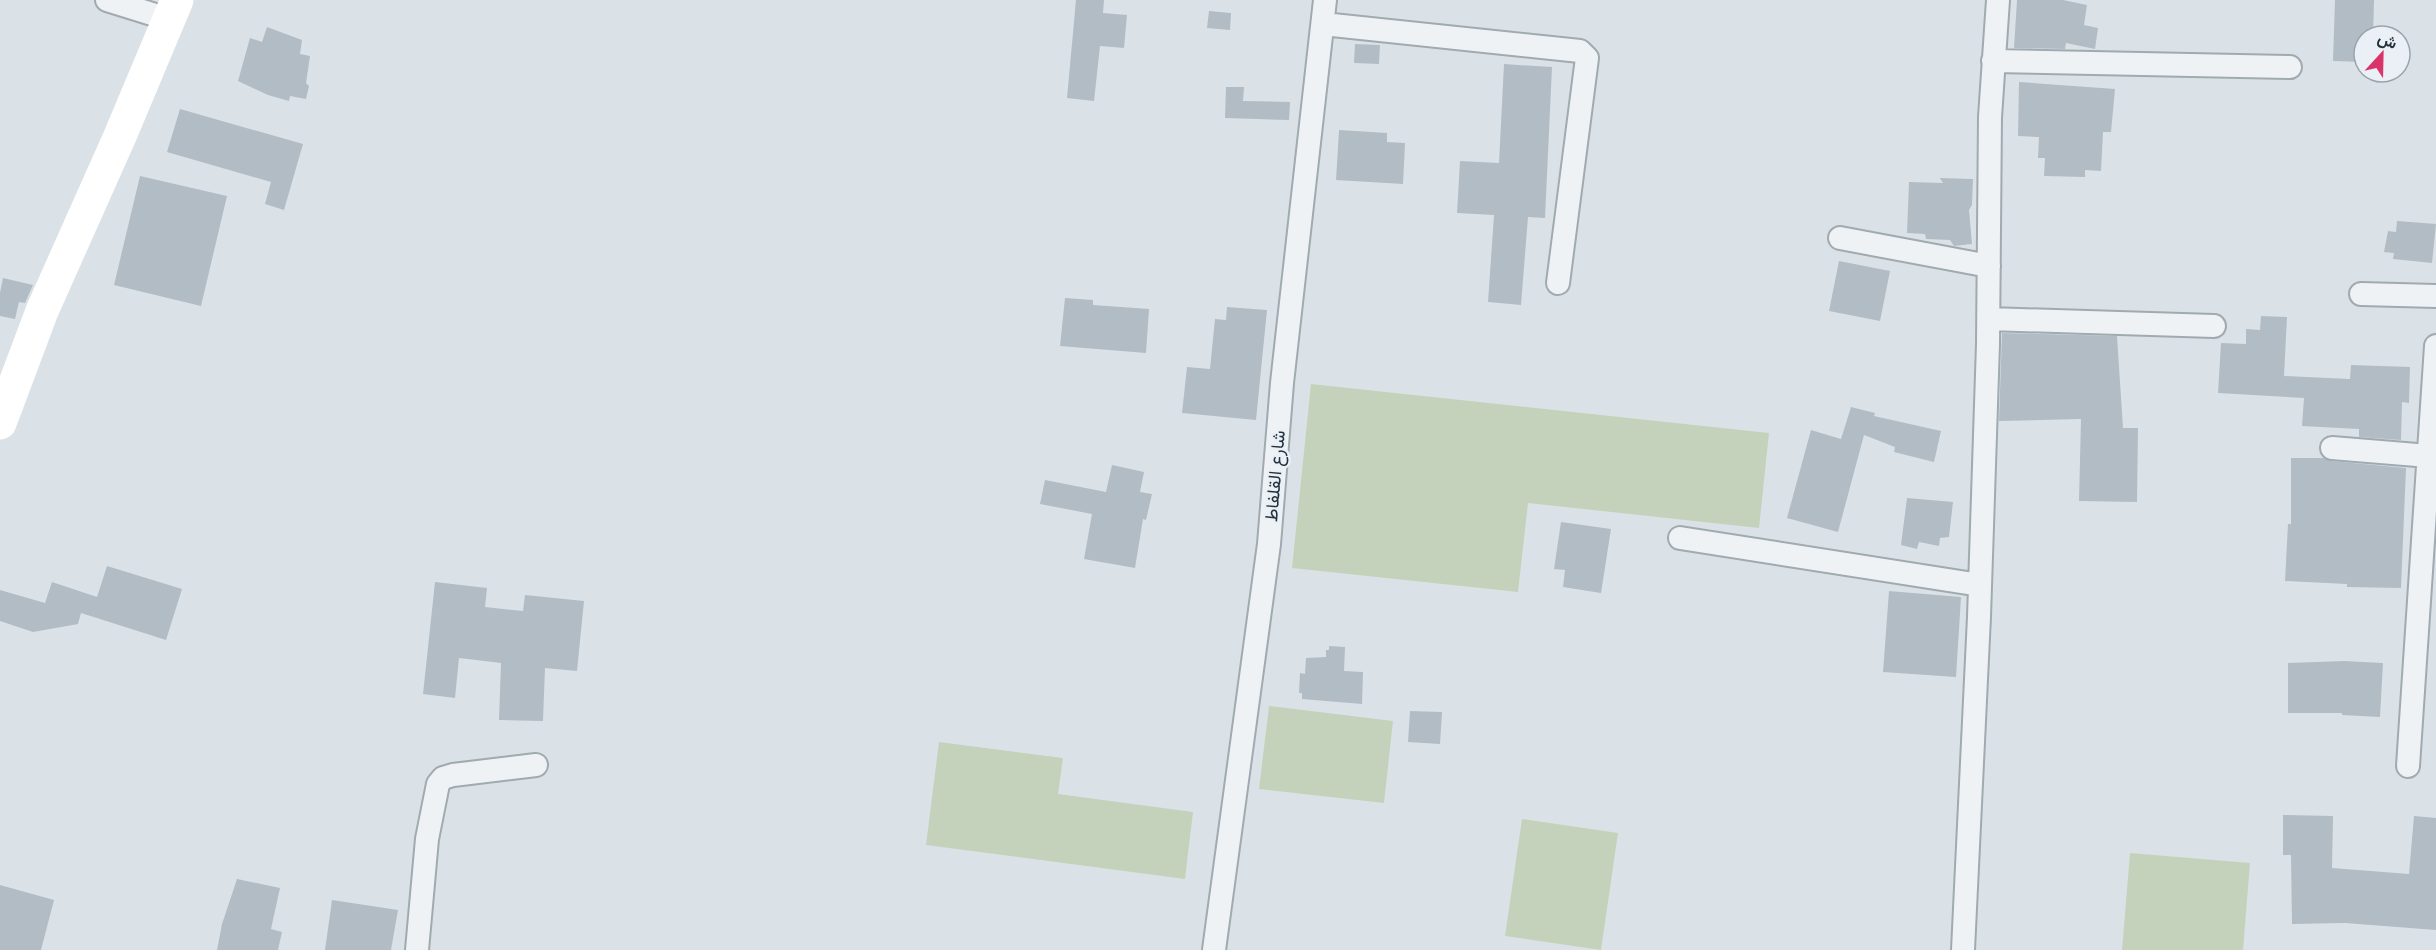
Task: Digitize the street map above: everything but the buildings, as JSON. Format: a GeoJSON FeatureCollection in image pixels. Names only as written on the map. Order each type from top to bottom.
{"type":"FeatureCollection","features":[{"type":"Feature","properties":{"kind":"street"},"geometry":{"type":"LineString","coordinates":[[0,423],[42,311],[173,10],[107,0]]}},
{"type":"Feature","properties":{"kind":"street","name":"شارع القلفاط"},"geometry":{"type":"LineString","coordinates":[[1214,950],[1269,544],[1287,337],[1325,0]]}},
{"type":"Feature","properties":{"kind":"street"},"geometry":{"type":"LineString","coordinates":[[1963,950],[1980,585],[1989,319],[1993,61],[1998,0]]}},
{"type":"Feature","properties":{"kind":"street"},"geometry":{"type":"LineString","coordinates":[[1323,24],[1580,51],[1587,58],[1558,283]]}},
{"type":"Feature","properties":{"kind":"street"},"geometry":{"type":"LineString","coordinates":[[1993,61],[2290,68]]}},
{"type":"Feature","properties":{"kind":"street"},"geometry":{"type":"LineString","coordinates":[[1840,238],[1989,266]]}},
{"type":"Feature","properties":{"kind":"street"},"geometry":{"type":"LineString","coordinates":[[2361,294],[2436,296]]}},
{"type":"Feature","properties":{"kind":"street"},"geometry":{"type":"LineString","coordinates":[[1989,319],[2214,326]]}},
{"type":"Feature","properties":{"kind":"street"},"geometry":{"type":"LineString","coordinates":[[2409,766],[2436,346]]}},
{"type":"Feature","properties":{"kind":"street"},"geometry":{"type":"LineString","coordinates":[[2332,448],[2429,456]]}},
{"type":"Feature","properties":{"kind":"street"},"geometry":{"type":"LineString","coordinates":[[1680,538],[1980,585]]}},
{"type":"Feature","properties":{"kind":"street"},"geometry":{"type":"LineString","coordinates":[[417,950],[427,839],[438,784],[443,778],[453,775],[536,765]]}},
{"type":"Feature","properties":{"kind":"green space"},"geometry":{"type":"Polygon","coordinates":[[[1311,384],[1769,433],[1759,528],[1528,503],[1518,592],[1292,568],[1311,384]]]}},
{"type":"Feature","properties":{"kind":"green space"},"geometry":{"type":"Polygon","coordinates":[[[1269,706],[1393,721],[1384,803],[1259,789],[1269,706]]]}},
{"type":"Feature","properties":{"kind":"green space"},"geometry":{"type":"Polygon","coordinates":[[[939,742],[1063,758],[1058,794],[1193,812],[1185,879],[926,845],[939,742]]]}},
{"type":"Feature","properties":{"kind":"green space"},"geometry":{"type":"Polygon","coordinates":[[[1522,819],[1618,833],[1601,950],[1505,936],[1522,819]]]}},
{"type":"Feature","properties":{"kind":"green space"},"geometry":{"type":"Polygon","coordinates":[[[2130,853],[2250,863],[2243,950],[2122,950],[2130,853]]]}}]}
